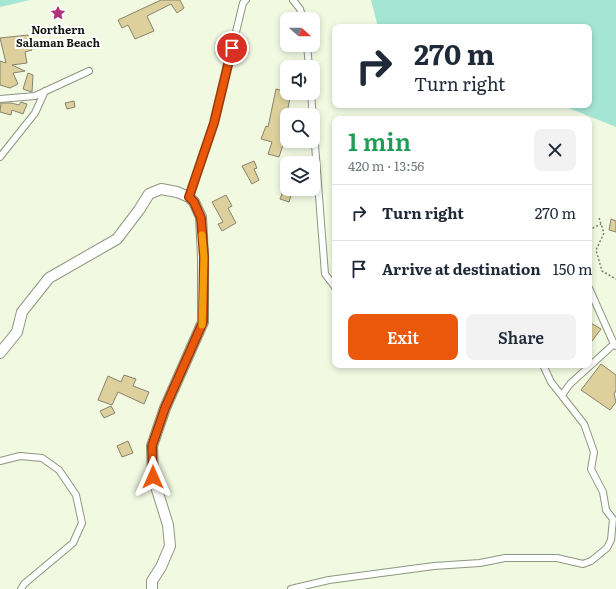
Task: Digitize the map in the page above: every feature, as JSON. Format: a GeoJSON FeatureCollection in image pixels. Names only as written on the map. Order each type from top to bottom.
{"type":"FeatureCollection","features":[{"type":"Feature","properties":{"kind":"main road"},"geometry":{"type":"LineString","coordinates":[[0,353],[17,332],[22,312],[49,278],[117,239],[149,194],[162,189],[177,192],[189,197],[194,202],[201,218],[204,257],[203,322],[165,408],[152,446],[153,477],[168,525],[170,546],[161,567],[152,581],[152,589]]}},
{"type":"Feature","properties":{"kind":"street"},"geometry":{"type":"LineString","coordinates":[[189,197],[214,123],[243,3],[246,0]]}},
{"type":"Feature","properties":{"kind":"street"},"geometry":{"type":"LineString","coordinates":[[293,0],[301,12]]}},
{"type":"Feature","properties":{"kind":"street"},"geometry":{"type":"LineString","coordinates":[[0,99],[35,96],[89,72]]}},
{"type":"Feature","properties":{"kind":"street"},"geometry":{"type":"LineString","coordinates":[[0,157],[35,113],[45,91]]}},
{"type":"Feature","properties":{"kind":"street"},"geometry":{"type":"LineString","coordinates":[[312,100],[325,274],[332,283]]}},
{"type":"Feature","properties":{"kind":"street"},"geometry":{"type":"LineString","coordinates":[[592,295],[615,345],[592,365]]}},
{"type":"Feature","properties":{"kind":"street"},"geometry":{"type":"LineString","coordinates":[[291,589],[330,580],[434,566],[480,563],[505,558],[557,558],[583,564],[591,561],[606,548],[611,540],[613,520],[606,510],[603,492],[591,469],[594,452],[590,440],[584,424],[551,382],[544,368]]}},
{"type":"Feature","properties":{"kind":"street"},"geometry":{"type":"LineString","coordinates":[[562,395],[570,384],[588,368]]}},
{"type":"Feature","properties":{"kind":"street"},"geometry":{"type":"LineString","coordinates":[[0,460],[20,456],[42,458],[59,470],[76,495],[82,523],[73,543],[24,584],[22,589]]}},
{"type":"Feature","properties":{"kind":"path"},"geometry":{"type":"LineString","coordinates":[[599,218],[604,233],[596,250],[602,271],[616,279]]}},
{"type":"Feature","properties":{"kind":"path"},"geometry":{"type":"LineString","coordinates":[[592,228],[601,224]]}},
{"type":"Feature","properties":{"kind":"water"},"geometry":{"type":"Polygon","coordinates":[[[0,0],[30,0],[0,7],[0,0]]]}},
{"type":"Feature","properties":{"kind":"water"},"geometry":{"type":"Polygon","coordinates":[[[371,0],[616,0],[616,127],[592,117],[592,116],[568,108],[592,108],[592,24],[377,24],[371,0]]]}},
{"type":"Feature","properties":{"kind":"building"},"geometry":{"type":"Polygon","coordinates":[[[161,0],[180,0],[184,8],[177,13],[171,4],[147,16],[154,31],[135,39],[128,25],[122,28],[118,20],[161,0]]]}},
{"type":"Feature","properties":{"kind":"building"},"geometry":{"type":"Polygon","coordinates":[[[28,35],[32,50],[25,52],[27,63],[12,65],[25,71],[13,73],[18,84],[10,88],[0,85],[0,61],[6,63],[0,38],[28,35]]]}},
{"type":"Feature","properties":{"kind":"building"},"geometry":{"type":"Polygon","coordinates":[[[28,73],[33,75],[32,92],[23,89],[28,73]]]}},
{"type":"Feature","properties":{"kind":"building"},"geometry":{"type":"Polygon","coordinates":[[[276,89],[280,90],[280,100],[290,100],[288,108],[280,108],[280,148],[282,148],[279,157],[268,154],[272,142],[261,139],[266,126],[268,127],[276,89]]]}},
{"type":"Feature","properties":{"kind":"building"},"geometry":{"type":"Polygon","coordinates":[[[74,101],[75,107],[67,109],[65,103],[74,101]]]}},
{"type":"Feature","properties":{"kind":"building"},"geometry":{"type":"Polygon","coordinates":[[[21,102],[27,104],[23,114],[12,110],[11,115],[0,112],[1,103],[19,105],[21,102]]]}},
{"type":"Feature","properties":{"kind":"building"},"geometry":{"type":"Polygon","coordinates":[[[254,161],[257,168],[254,169],[259,180],[252,184],[242,166],[254,161]]]}},
{"type":"Feature","properties":{"kind":"building"},"geometry":{"type":"Polygon","coordinates":[[[226,195],[232,206],[228,208],[236,223],[222,231],[218,224],[223,222],[212,202],[226,195]]]}},
{"type":"Feature","properties":{"kind":"building"},"geometry":{"type":"Polygon","coordinates":[[[281,196],[291,196],[289,202],[280,199],[281,196]]]}},
{"type":"Feature","properties":{"kind":"building"},"geometry":{"type":"Polygon","coordinates":[[[611,219],[616,221],[616,232],[609,230],[611,219]]]}},
{"type":"Feature","properties":{"kind":"building"},"geometry":{"type":"Polygon","coordinates":[[[592,324],[601,329],[592,341],[592,324]]]}},
{"type":"Feature","properties":{"kind":"building"},"geometry":{"type":"Polygon","coordinates":[[[601,364],[616,375],[616,391],[614,394],[616,402],[610,410],[581,390],[601,364]]]}},
{"type":"Feature","properties":{"kind":"building"},"geometry":{"type":"Polygon","coordinates":[[[124,375],[136,379],[133,386],[149,392],[144,404],[118,392],[112,405],[98,400],[108,376],[121,382],[124,375]]]}},
{"type":"Feature","properties":{"kind":"building"},"geometry":{"type":"Polygon","coordinates":[[[111,406],[115,413],[104,418],[100,411],[111,406]]]}},
{"type":"Feature","properties":{"kind":"building"},"geometry":{"type":"Polygon","coordinates":[[[128,441],[133,453],[122,457],[117,446],[128,441]]]}},
{"type":"Feature","properties":{"kind":"slow traffic"},"geometry":{"type":"LineString","coordinates":[[202,235],[204,257],[202,325]]}},
{"type":"Feature","properties":{"kind":"place","name":"Northern Salaman Beach"},"geometry":{"type":"Point","coordinates":[58,13]}},
{"type":"Feature","properties":{"kind":"route"},"geometry":{"type":"LineString","coordinates":[[153,477],[152,446],[165,408],[203,322],[204,257],[201,218],[194,202],[189,197],[214,123],[232,48]]}}]}
